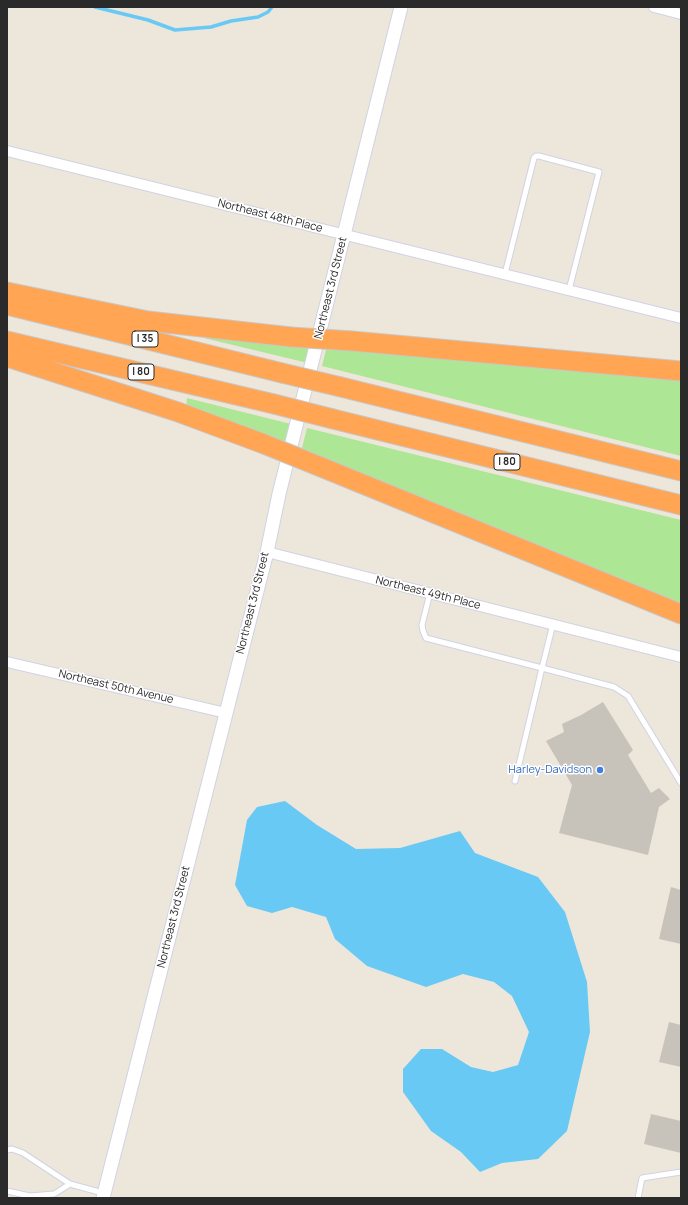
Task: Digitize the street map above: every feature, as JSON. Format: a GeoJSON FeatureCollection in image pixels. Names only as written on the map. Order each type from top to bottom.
{"type":"FeatureCollection","features":[{"type":"Feature","properties":{"kind":"highway"},"geometry":{"type":"LineString","coordinates":[[7,292],[148,321],[291,337],[681,370]]}},
{"type":"Feature","properties":{"kind":"highway","name":"I 35"},"geometry":{"type":"LineString","coordinates":[[7,305],[681,472]]}},
{"type":"Feature","properties":{"kind":"highway","name":"I 80"},"geometry":{"type":"LineString","coordinates":[[7,341],[274,404],[681,505]]}},
{"type":"Feature","properties":{"kind":"highway"},"geometry":{"type":"LineString","coordinates":[[7,357],[178,412],[264,444],[681,614]]}},
{"type":"Feature","properties":{"kind":"street","name":"Northeast 3rd Street"},"geometry":{"type":"LineString","coordinates":[[103,1195],[267,552],[279,494],[401,7]]}},
{"type":"Feature","properties":{"kind":"street"},"geometry":{"type":"LineString","coordinates":[[654,7],[681,14]]}},
{"type":"Feature","properties":{"kind":"street","name":"Northeast 48th Place"},"geometry":{"type":"LineString","coordinates":[[7,151],[681,318]]}},
{"type":"Feature","properties":{"kind":"street","name":"Northeast 49th Place"},"geometry":{"type":"LineString","coordinates":[[267,552],[681,657]]}},
{"type":"Feature","properties":{"kind":"street","name":"Northeast 50th Avenue"},"geometry":{"type":"LineString","coordinates":[[7,662],[226,713]]}},
{"type":"Feature","properties":{"kind":"lane"},"geometry":{"type":"LineString","coordinates":[[505,274],[534,158],[539,156],[599,172],[569,290]]}},
{"type":"Feature","properties":{"kind":"lane"},"geometry":{"type":"LineString","coordinates":[[430,593],[422,625],[426,638],[614,687],[628,696],[681,783]]}},
{"type":"Feature","properties":{"kind":"lane"},"geometry":{"type":"LineString","coordinates":[[515,781],[553,624]]}},
{"type":"Feature","properties":{"kind":"lane"},"geometry":{"type":"LineString","coordinates":[[7,1150],[12,1149],[23,1153],[70,1184],[103,1195]]}},
{"type":"Feature","properties":{"kind":"lane"},"geometry":{"type":"LineString","coordinates":[[638,1198],[642,1178],[681,1172]]}},
{"type":"Feature","properties":{"kind":"lane"},"geometry":{"type":"LineString","coordinates":[[7,1191],[30,1196],[54,1194],[70,1184]]}},
{"type":"Feature","properties":{"kind":"green space"},"geometry":{"type":"Polygon","coordinates":[[[205,334],[312,345],[308,363],[204,338],[205,334]]]}},
{"type":"Feature","properties":{"kind":"green space"},"geometry":{"type":"Polygon","coordinates":[[[327,346],[681,377],[681,456],[322,366],[327,346]]]}},
{"type":"Feature","properties":{"kind":"green space"},"geometry":{"type":"Polygon","coordinates":[[[187,398],[291,424],[285,446],[186,408],[187,398]]]}},
{"type":"Feature","properties":{"kind":"green space"},"geometry":{"type":"Polygon","coordinates":[[[307,428],[681,520],[681,608],[301,452],[307,428]]]}},
{"type":"Feature","properties":{"kind":"water"},"geometry":{"type":"Polygon","coordinates":[[[285,801],[317,825],[356,849],[400,848],[460,831],[475,853],[538,877],[565,912],[587,982],[590,1032],[567,1131],[538,1159],[502,1163],[480,1172],[461,1152],[431,1131],[403,1092],[403,1069],[421,1049],[442,1049],[471,1067],[493,1072],[518,1065],[529,1032],[512,996],[494,982],[463,974],[426,987],[367,966],[335,939],[326,917],[292,907],[272,913],[247,906],[235,885],[247,820],[257,807],[285,801]]]}},
{"type":"Feature","properties":{"kind":"building","name":"Harley-Davidson"},"geometry":{"type":"Polygon","coordinates":[[[603,702],[633,750],[628,755],[651,793],[659,788],[670,799],[659,807],[648,855],[559,833],[572,785],[546,741],[564,732],[562,724],[603,702]]]}},
{"type":"Feature","properties":{"kind":"building"},"geometry":{"type":"Polygon","coordinates":[[[671,887],[681,890],[681,944],[659,939],[671,887]]]}},
{"type":"Feature","properties":{"kind":"building"},"geometry":{"type":"Polygon","coordinates":[[[669,1022],[681,1025],[681,1067],[659,1062],[669,1022]]]}},
{"type":"Feature","properties":{"kind":"building"},"geometry":{"type":"Polygon","coordinates":[[[651,1114],[681,1121],[681,1153],[644,1144],[651,1114]]]}},
{"type":"Feature","properties":{"kind":"waterway"},"geometry":{"type":"LineString","coordinates":[[95,7],[148,20],[175,30],[211,27],[231,21],[258,17],[268,12],[272,7]]}},
{"type":"Feature","properties":{"kind":"place","name":"Harley-Davidson"},"geometry":{"type":"Point","coordinates":[600,770]}}]}
